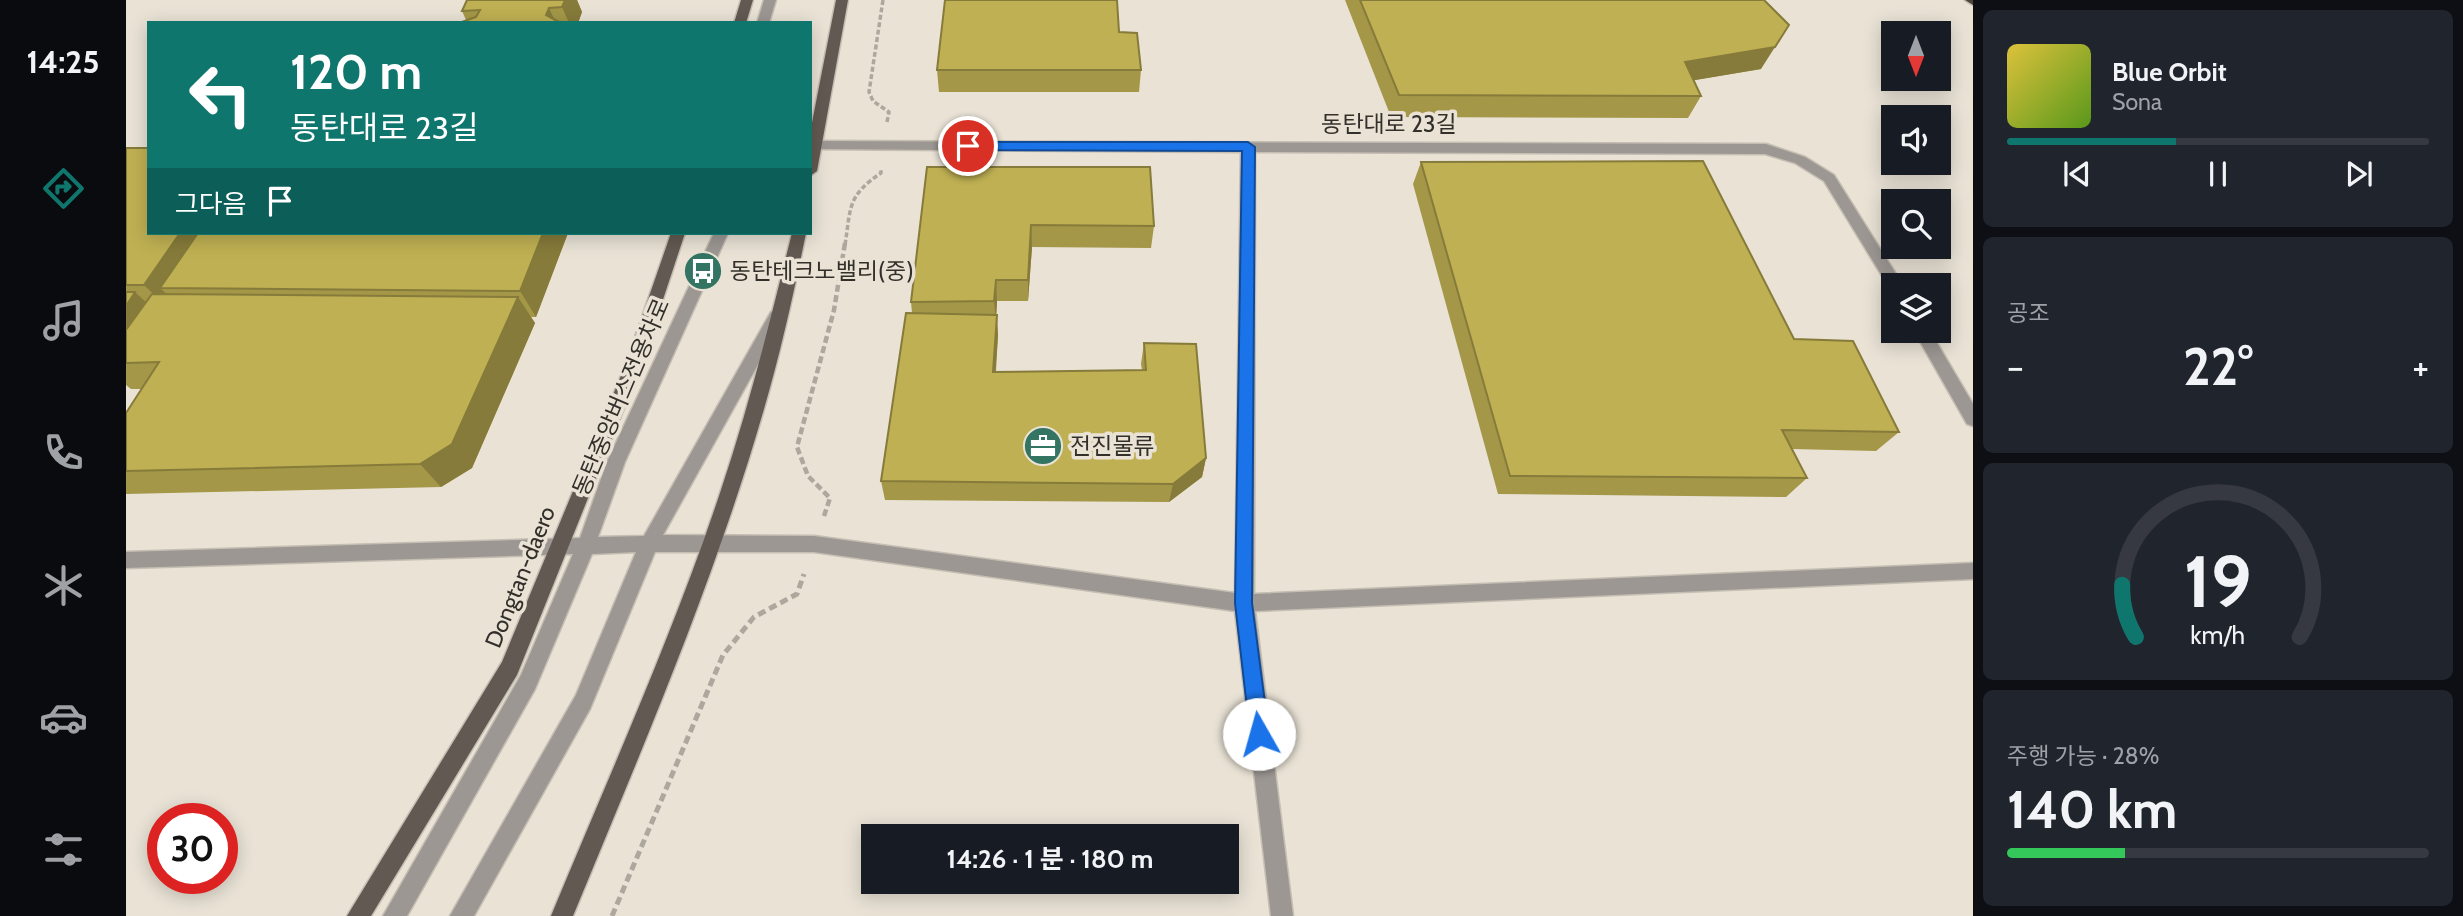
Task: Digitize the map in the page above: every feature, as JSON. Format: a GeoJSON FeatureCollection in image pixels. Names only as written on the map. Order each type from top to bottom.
{"type":"FeatureCollection","features":[{"type":"Feature","properties":{"kind":"main road"},"geometry":{"type":"LineString","coordinates":[[741,21],[747,0]]}},
{"type":"Feature","properties":{"kind":"main road"},"geometry":{"type":"LineString","coordinates":[[812,161],[842,0]]}},
{"type":"Feature","properties":{"kind":"main road","name":"Dongtan-daero"},"geometry":{"type":"LineString","coordinates":[[358,916],[510,668],[633,366],[677,235]]}},
{"type":"Feature","properties":{"kind":"main road"},"geometry":{"type":"LineString","coordinates":[[562,916],[714,542],[786,300],[799,235]]}},
{"type":"Feature","properties":{"kind":"street"},"geometry":{"type":"LineString","coordinates":[[764,21],[771,0]]}},
{"type":"Feature","properties":{"kind":"street","name":"동탄대로 23길"},"geometry":{"type":"LineString","coordinates":[[815,146],[1766,149],[1800,160],[1829,178],[1888,273]]}},
{"type":"Feature","properties":{"kind":"street"},"geometry":{"type":"LineString","coordinates":[[1248,147],[1244,603],[1282,916]]}},
{"type":"Feature","properties":{"kind":"street","name":"동탄중앙버스전용차로"},"geometry":{"type":"LineString","coordinates":[[394,916],[528,682],[586,546],[616,462],[720,235]]}},
{"type":"Feature","properties":{"kind":"street"},"geometry":{"type":"LineString","coordinates":[[461,916],[583,702],[649,544],[786,300]]}},
{"type":"Feature","properties":{"kind":"street"},"geometry":{"type":"LineString","coordinates":[[1929,343],[1973,419]]}},
{"type":"Feature","properties":{"kind":"street"},"geometry":{"type":"LineString","coordinates":[[126,560],[714,542],[814,544],[1244,603],[1973,571]]}},
{"type":"Feature","properties":{"kind":"path"},"geometry":{"type":"LineString","coordinates":[[883,0],[869,92],[873,100],[888,112]]}},
{"type":"Feature","properties":{"kind":"path"},"geometry":{"type":"LineString","coordinates":[[830,498],[810,483],[800,464],[797,447],[834,310],[852,203],[859,188],[881,173]]}},
{"type":"Feature","properties":{"kind":"path"},"geometry":{"type":"LineString","coordinates":[[612,916],[723,654],[739,628],[752,615],[797,594]]}},
{"type":"Feature","properties":{"kind":"building"},"geometry":{"type":"Polygon","coordinates":[[[467,0],[565,0],[562,7],[549,8],[546,15],[557,21],[465,21],[476,17],[480,10],[462,11],[467,0]]]}},
{"type":"Feature","properties":{"kind":"building"},"geometry":{"type":"Polygon","coordinates":[[[945,0],[1117,0],[1119,32],[1137,33],[1141,70],[937,70],[945,0]]]}},
{"type":"Feature","properties":{"kind":"building"},"geometry":{"type":"Polygon","coordinates":[[[1360,0],[1764,0],[1789,25],[1775,47],[1685,62],[1701,96],[1399,95],[1360,0]]]}},
{"type":"Feature","properties":{"kind":"building"},"geometry":{"type":"Polygon","coordinates":[[[126,148],[147,148],[147,235],[179,235],[144,285],[126,285],[126,148]]]}},
{"type":"Feature","properties":{"kind":"building"},"geometry":{"type":"Polygon","coordinates":[[[1703,161],[1794,339],[1853,341],[1899,432],[1782,430],[1807,478],[1510,476],[1421,162],[1703,161]]]}},
{"type":"Feature","properties":{"kind":"building"},"geometry":{"type":"Polygon","coordinates":[[[927,167],[1150,167],[1154,226],[1031,225],[1028,280],[996,280],[994,301],[911,302],[927,167]]]}},
{"type":"Feature","properties":{"kind":"building"},"geometry":{"type":"Polygon","coordinates":[[[197,235],[542,235],[520,291],[160,288],[197,235]]]}},
{"type":"Feature","properties":{"kind":"building"},"geometry":{"type":"Polygon","coordinates":[[[126,292],[135,292],[126,306],[126,292]]]}},
{"type":"Feature","properties":{"kind":"building"},"geometry":{"type":"Polygon","coordinates":[[[152,294],[518,297],[452,444],[420,464],[126,471],[126,413],[159,362],[126,363],[126,330],[152,294]]]}},
{"type":"Feature","properties":{"kind":"building"},"geometry":{"type":"Polygon","coordinates":[[[906,313],[997,315],[993,372],[1146,370],[1144,343],[1196,344],[1206,458],[1173,484],[881,481],[906,313]]]}},
{"type":"Feature","properties":{"kind":"place","name":"동탄테크노밸리(중)"},"geometry":{"type":"Point","coordinates":[703,271]}},
{"type":"Feature","properties":{"kind":"place","name":"전진물류"},"geometry":{"type":"Point","coordinates":[1043,446]}},
{"type":"Feature","properties":{"kind":"route"},"geometry":{"type":"LineString","coordinates":[[968,146],[1248,147],[1244,603],[1259,734]]}}]}
